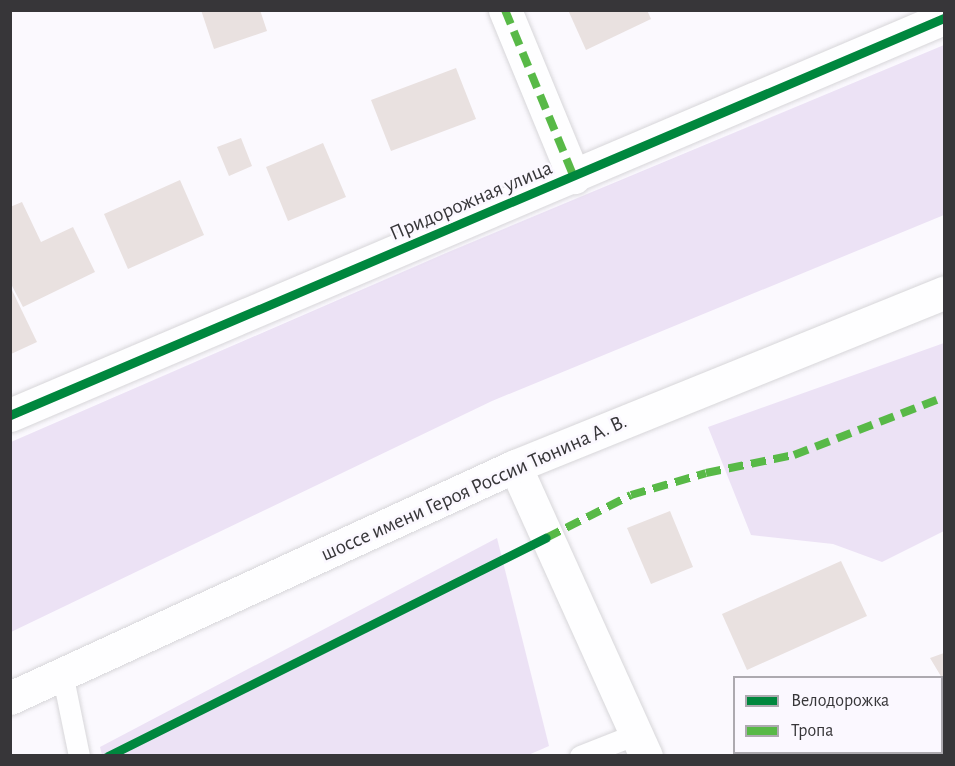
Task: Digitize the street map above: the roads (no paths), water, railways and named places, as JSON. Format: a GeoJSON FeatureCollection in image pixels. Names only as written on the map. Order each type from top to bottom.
{"type":"FeatureCollection","features":[{"type":"Feature","properties":{"kind":"street"},"geometry":{"type":"LineString","coordinates":[[505,10],[574,177]]}},
{"type":"Feature","properties":{"kind":"street","name":"Придорожная улица"},"geometry":{"type":"LineString","coordinates":[[10,416],[945,18]]}},
{"type":"Feature","properties":{"kind":"street","name":"шоссе имени Героя России Тюнина А. В."},"geometry":{"type":"LineString","coordinates":[[10,699],[515,465],[945,293]]}},
{"type":"Feature","properties":{"kind":"street"},"geometry":{"type":"LineString","coordinates":[[515,465],[641,745]]}},
{"type":"Feature","properties":{"kind":"lane"},"geometry":{"type":"LineString","coordinates":[[62,673],[79,756]]}},
{"type":"Feature","properties":{"kind":"lane"},"geometry":{"type":"LineString","coordinates":[[580,756],[641,745]]}}]}
